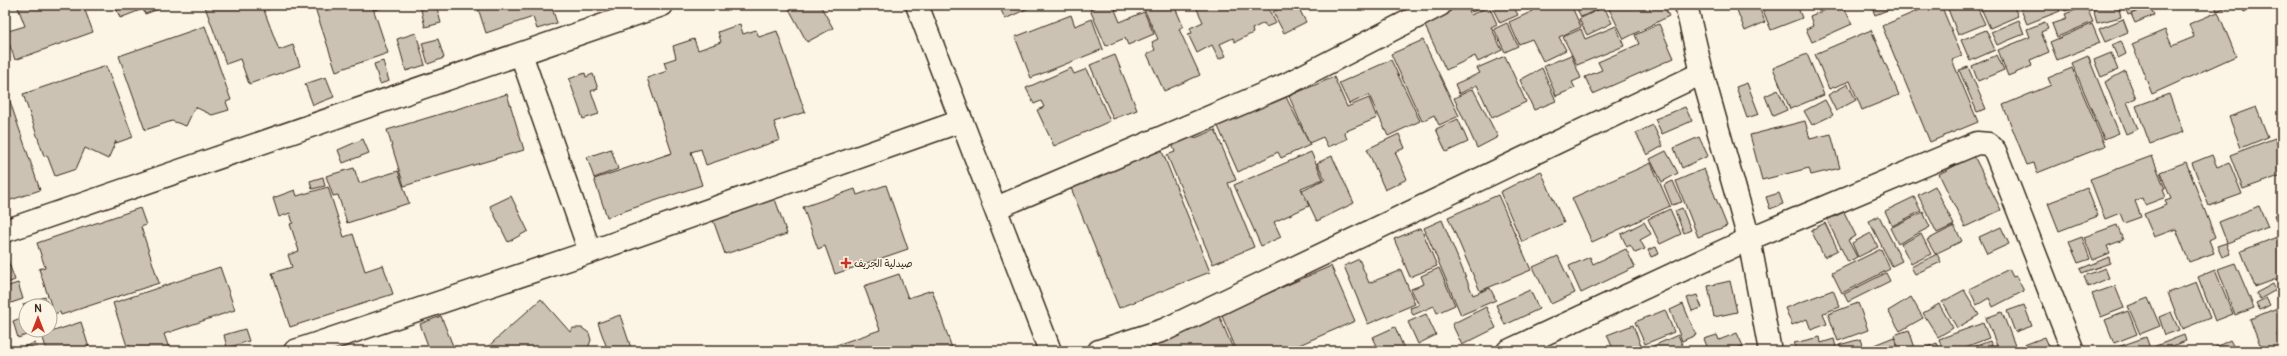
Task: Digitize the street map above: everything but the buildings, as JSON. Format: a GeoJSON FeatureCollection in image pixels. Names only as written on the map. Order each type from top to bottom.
{"type":"FeatureCollection","features":[{"type":"Feature","properties":{"kind":"street"},"geometry":{"type":"LineString","coordinates":[[5,231],[662,5]]}},
{"type":"Feature","properties":{"kind":"street"},"geometry":{"type":"LineString","coordinates":[[917,5],[1050,351]]}},
{"type":"Feature","properties":{"kind":"street"},"geometry":{"type":"LineString","coordinates":[[996,208],[1287,84],[1440,5]]}},
{"type":"Feature","properties":{"kind":"street"},"geometry":{"type":"LineString","coordinates":[[1686,5],[1702,73],[1749,239],[1770,351]]}},
{"type":"Feature","properties":{"kind":"street"},"geometry":{"type":"LineString","coordinates":[[521,54],[590,252]]}},
{"type":"Feature","properties":{"kind":"street"},"geometry":{"type":"LineString","coordinates":[[1099,351],[1164,330],[1702,73]]}},
{"type":"Feature","properties":{"kind":"street"},"geometry":{"type":"LineString","coordinates":[[295,351],[590,252],[961,121]]}},
{"type":"Feature","properties":{"kind":"street"},"geometry":{"type":"LineString","coordinates":[[1508,351],[1749,239],[1977,143],[1989,144],[1995,151],[2073,351]]}},
{"type":"Feature","properties":{"kind":"place","name":"صيدلية الجريف"},"geometry":{"type":"Point","coordinates":[846,263]}}]}
